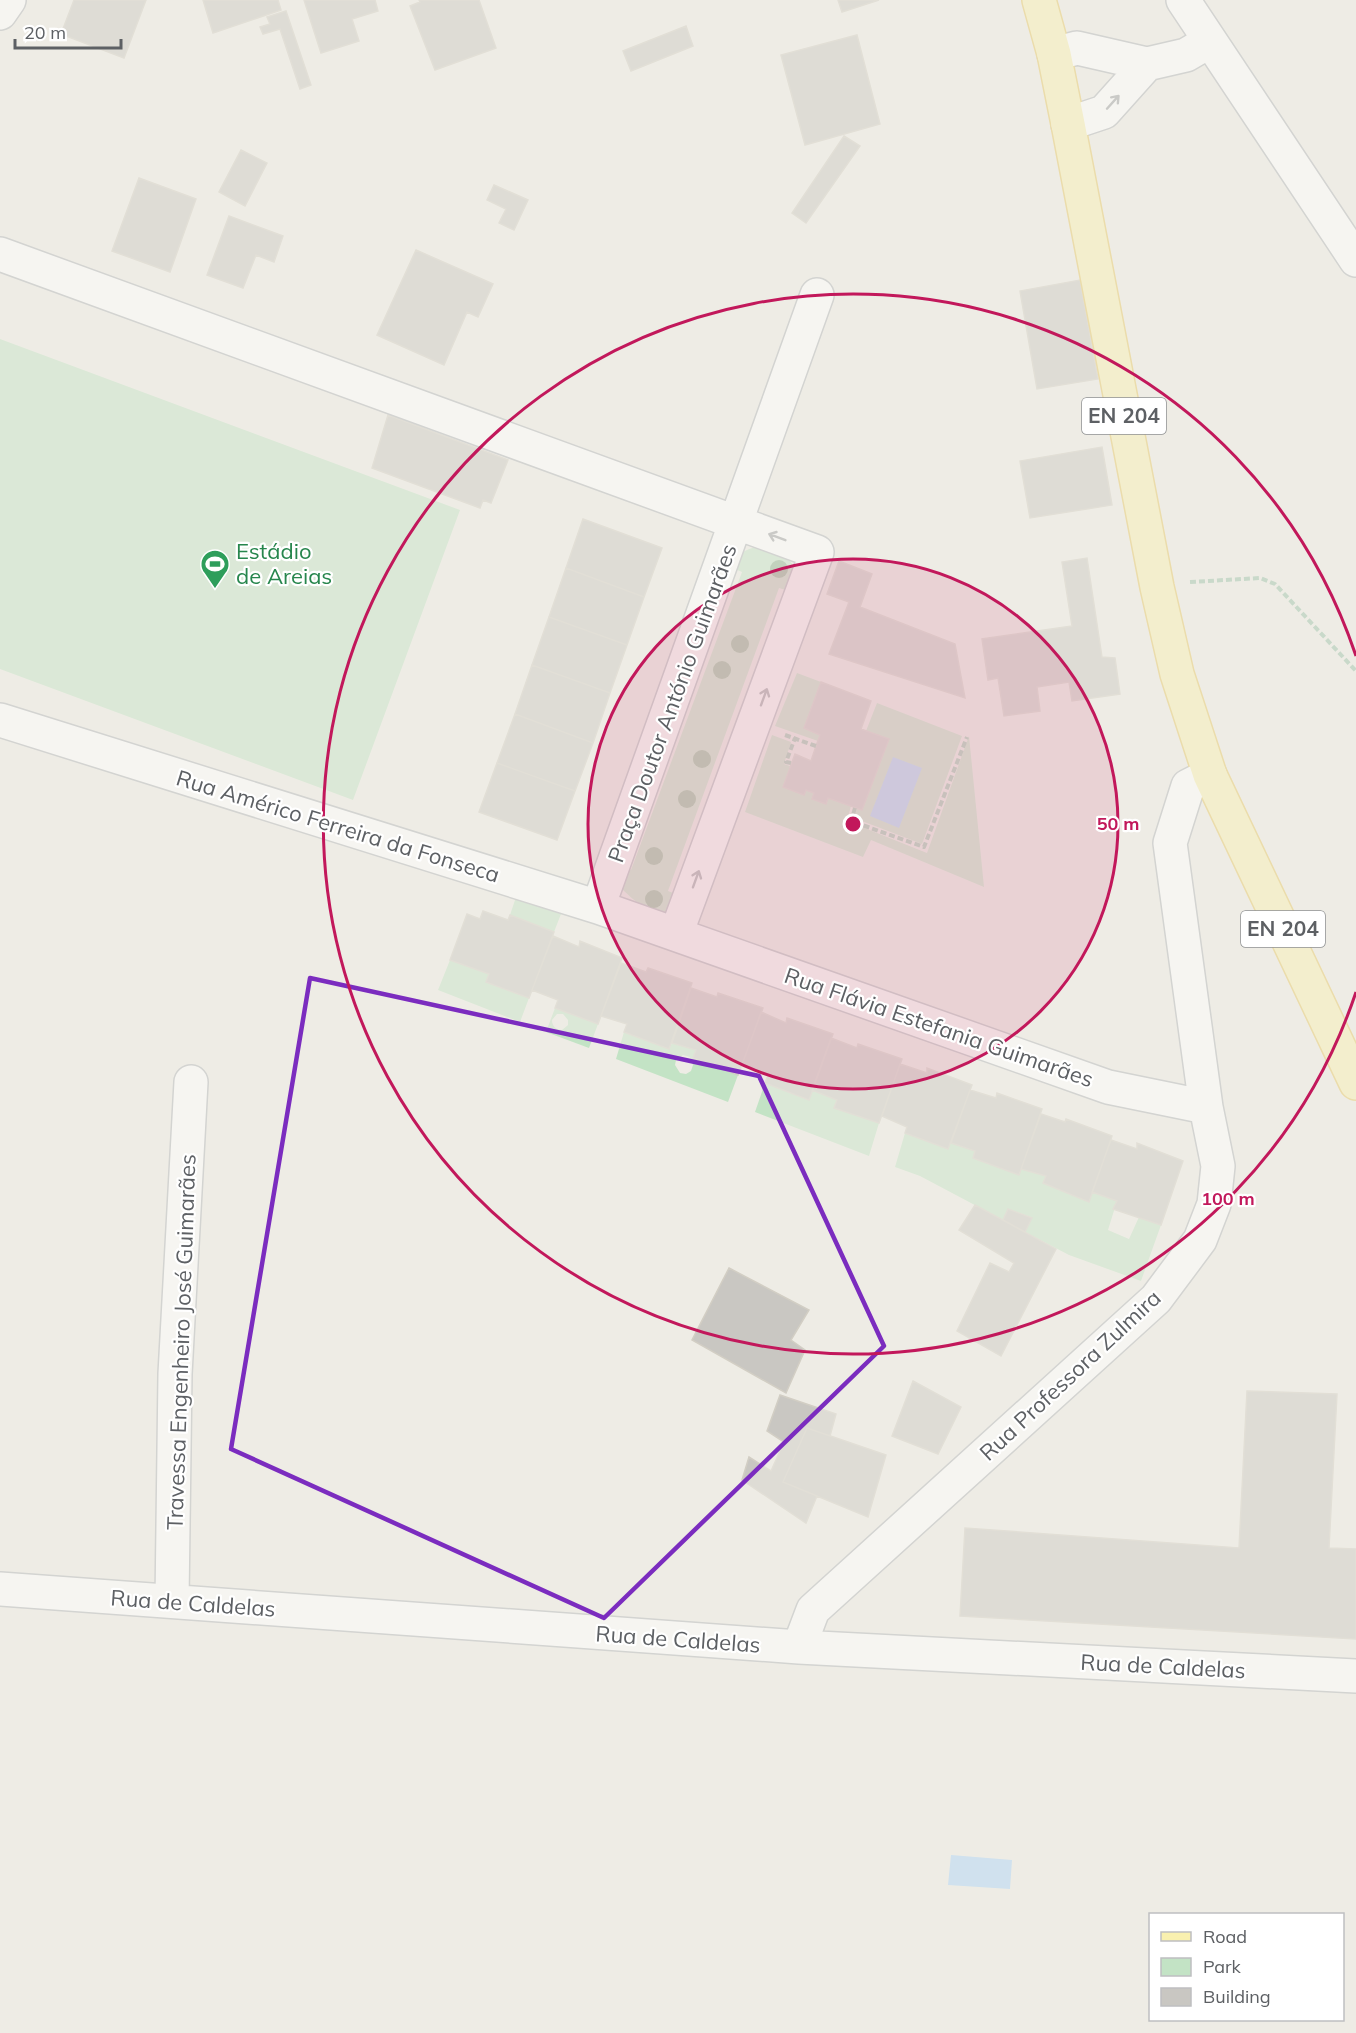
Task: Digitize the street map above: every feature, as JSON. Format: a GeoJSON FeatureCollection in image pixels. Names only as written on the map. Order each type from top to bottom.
{"type":"FeatureCollection","features":[{"type":"Feature","properties":{"kind":"main road","name":"EN 204"},"geometry":{"type":"LineString","coordinates":[[1039,0],[1054,54],[1157,587],[1178,675],[1210,775],[1356,1083]]}},
{"type":"Feature","properties":{"kind":"street"},"geometry":{"type":"LineString","coordinates":[[0,14],[9,0]]}},
{"type":"Feature","properties":{"kind":"street"},"geometry":{"type":"LineString","coordinates":[[1183,0],[1356,260]]}},
{"type":"Feature","properties":{"kind":"street"},"geometry":{"type":"LineString","coordinates":[[1054,54],[1077,48],[1147,64],[1186,55],[1210,41]]}},
{"type":"Feature","properties":{"kind":"street"},"geometry":{"type":"LineString","coordinates":[[1068,124],[1104,112],[1147,64]]}},
{"type":"Feature","properties":{"kind":"street"},"geometry":{"type":"LineString","coordinates":[[0,254],[737,522],[817,295]]}},
{"type":"Feature","properties":{"kind":"street","name":"Praça Doutor António Guimarães"},"geometry":{"type":"LineString","coordinates":[[598,907],[737,522],[817,552],[676,934]]}},
{"type":"Feature","properties":{"kind":"street","name":"Rua Américo Ferreira da Fonseca"},"geometry":{"type":"LineString","coordinates":[[0,720],[598,907],[676,934]]}},
{"type":"Feature","properties":{"kind":"street","name":"Rua Professora Zulmira"},"geometry":{"type":"LineString","coordinates":[[799,1647],[813,1610],[1156,1299],[1200,1240],[1214,1204],[1218,1166],[1206,1107],[1170,843],[1188,786],[1210,775]]}},
{"type":"Feature","properties":{"kind":"street","name":"Rua Flávia Estefania Guimarães"},"geometry":{"type":"LineString","coordinates":[[676,934],[1108,1087],[1206,1107]]}},
{"type":"Feature","properties":{"kind":"street","name":"Travessa Engenheiro José Guimarães"},"geometry":{"type":"LineString","coordinates":[[172,1601],[175,1374],[192,1082]]}},
{"type":"Feature","properties":{"kind":"street","name":"Rua de Caldelas"},"geometry":{"type":"LineString","coordinates":[[0,1589],[799,1647],[1356,1676]]}},
{"type":"Feature","properties":{"kind":"path"},"geometry":{"type":"LineString","coordinates":[[1157,587],[1187,582],[1260,578],[1275,584],[1356,671]]}},
{"type":"Feature","properties":{"kind":"path"},"geometry":{"type":"LineString","coordinates":[[784,734],[816,746]]}},
{"type":"Feature","properties":{"kind":"path"},"geometry":{"type":"LineString","coordinates":[[855,808],[851,821],[924,847],[967,737]]}},
{"type":"Feature","properties":{"kind":"path"},"geometry":{"type":"LineString","coordinates":[[791,764],[786,762],[795,738]]}},
{"type":"Feature","properties":{"kind":"highlighted area"},"geometry":{"type":"Polygon","coordinates":[[[310,978],[759,1076],[884,1346],[604,1618],[231,1449],[310,978]]]}},
{"type":"Feature","properties":{"kind":"green space","name":"Estádio de Areias"},"geometry":{"type":"Polygon","coordinates":[[[0,339],[460,510],[353,800],[0,669],[0,339]]]}},
{"type":"Feature","properties":{"kind":"green space"},"geometry":{"type":"Polygon","coordinates":[[[762,546],[780,553],[790,561],[795,571],[795,583],[792,592],[779,588],[668,891],[681,896],[668,911],[662,913],[649,910],[621,888],[621,867],[631,870],[742,572],[733,568],[734,563],[743,552],[762,546]]]}},
{"type":"Feature","properties":{"kind":"green space"},"geometry":{"type":"Polygon","coordinates":[[[797,673],[821,682],[804,728],[820,735],[818,741],[775,726],[797,673]]]}},
{"type":"Feature","properties":{"kind":"green space"},"geometry":{"type":"Polygon","coordinates":[[[877,703],[962,736],[922,844],[854,818],[857,809],[862,810],[889,739],[866,731],[877,703]]]}},
{"type":"Feature","properties":{"kind":"green space"},"geometry":{"type":"Polygon","coordinates":[[[772,735],[791,742],[784,764],[790,766],[783,787],[804,795],[806,790],[814,793],[826,804],[828,798],[851,806],[847,821],[927,853],[969,736],[984,887],[871,840],[863,857],[745,812],[772,735]]]}},
{"type":"Feature","properties":{"kind":"green space"},"geometry":{"type":"Polygon","coordinates":[[[516,897],[561,914],[554,932],[510,915],[516,897]]]}},
{"type":"Feature","properties":{"kind":"green space"},"geometry":{"type":"Polygon","coordinates":[[[450,960],[489,974],[486,982],[529,998],[520,1022],[438,990],[450,960]]]}},
{"type":"Feature","properties":{"kind":"green space"},"geometry":{"type":"Polygon","coordinates":[[[555,1008],[598,1024],[589,1048],[546,1032],[555,1008]],[[557,1014],[552,1020],[554,1026],[560,1030],[568,1025],[568,1020],[563,1014],[557,1014]]]}},
{"type":"Feature","properties":{"kind":"green space"},"geometry":{"type":"Polygon","coordinates":[[[624,1032],[669,1049],[672,1043],[696,1050],[694,1058],[738,1075],[728,1102],[616,1059],[624,1032]],[[683,1055],[676,1060],[675,1065],[680,1073],[686,1074],[691,1071],[693,1065],[690,1057],[683,1055]]]}},
{"type":"Feature","properties":{"kind":"green space"},"geometry":{"type":"Polygon","coordinates":[[[765,1083],[808,1100],[812,1090],[837,1100],[834,1108],[879,1123],[869,1156],[755,1112],[765,1083]]]}},
{"type":"Feature","properties":{"kind":"green space"},"geometry":{"type":"Polygon","coordinates":[[[905,1133],[948,1148],[951,1143],[975,1151],[974,1158],[1019,1174],[1021,1169],[1046,1176],[1043,1183],[1088,1201],[1092,1192],[1117,1201],[1108,1230],[1129,1239],[1139,1217],[1161,1225],[1141,1281],[1069,1255],[1025,1232],[1031,1217],[1008,1209],[1003,1220],[920,1176],[895,1167],[905,1133]]]}},
{"type":"Feature","properties":{"kind":"water"},"geometry":{"type":"Polygon","coordinates":[[[893,757],[922,768],[899,828],[870,816],[893,757]]]}},
{"type":"Feature","properties":{"kind":"water"},"geometry":{"type":"Polygon","coordinates":[[[951,1855],[1012,1860],[1010,1889],[948,1885],[951,1855]]]}},
{"type":"Feature","properties":{"kind":"building"},"geometry":{"type":"Polygon","coordinates":[[[74,0],[146,0],[124,58],[61,34],[74,0]]]}},
{"type":"Feature","properties":{"kind":"building"},"geometry":{"type":"Polygon","coordinates":[[[203,0],[278,0],[281,10],[213,33],[203,0]]]}},
{"type":"Feature","properties":{"kind":"building"},"geometry":{"type":"Polygon","coordinates":[[[304,0],[375,0],[378,11],[352,19],[359,41],[321,53],[304,0]]]}},
{"type":"Feature","properties":{"kind":"building"},"geometry":{"type":"Polygon","coordinates":[[[419,0],[479,0],[496,48],[435,70],[410,6],[420,2],[419,0]]]}},
{"type":"Feature","properties":{"kind":"building"},"geometry":{"type":"Polygon","coordinates":[[[838,0],[879,0],[842,12],[838,0]]]}},
{"type":"Feature","properties":{"kind":"building"},"geometry":{"type":"Polygon","coordinates":[[[286,11],[311,85],[300,89],[280,29],[263,34],[260,27],[270,24],[267,17],[286,11]]]}},
{"type":"Feature","properties":{"kind":"building"},"geometry":{"type":"Polygon","coordinates":[[[686,26],[693,46],[631,71],[623,51],[686,26]]]}},
{"type":"Feature","properties":{"kind":"building"},"geometry":{"type":"Polygon","coordinates":[[[857,35],[880,124],[805,145],[781,55],[857,35]]]}},
{"type":"Feature","properties":{"kind":"building"},"geometry":{"type":"Polygon","coordinates":[[[844,136],[860,146],[806,223],[792,213],[844,136]]]}},
{"type":"Feature","properties":{"kind":"building"},"geometry":{"type":"Polygon","coordinates":[[[241,150],[267,163],[245,206],[219,192],[241,150]]]}},
{"type":"Feature","properties":{"kind":"building"},"geometry":{"type":"Polygon","coordinates":[[[139,178],[196,199],[170,272],[112,251],[139,178]]]}},
{"type":"Feature","properties":{"kind":"building"},"geometry":{"type":"Polygon","coordinates":[[[494,185],[528,200],[514,230],[499,223],[506,209],[487,200],[494,185]]]}},
{"type":"Feature","properties":{"kind":"building"},"geometry":{"type":"Polygon","coordinates":[[[229,216],[283,236],[274,262],[256,255],[243,288],[207,275],[229,216]]]}},
{"type":"Feature","properties":{"kind":"building"},"geometry":{"type":"Polygon","coordinates":[[[416,250],[493,284],[478,317],[467,312],[444,365],[377,335],[416,250]]]}},
{"type":"Feature","properties":{"kind":"building"},"geometry":{"type":"Polygon","coordinates":[[[1080,280],[1098,379],[1037,389],[1020,291],[1080,280]]]}},
{"type":"Feature","properties":{"kind":"building"},"geometry":{"type":"Polygon","coordinates":[[[388,415],[508,460],[491,503],[483,500],[480,508],[372,468],[388,415]]]}},
{"type":"Feature","properties":{"kind":"building"},"geometry":{"type":"Polygon","coordinates":[[[1102,447],[1112,505],[1030,518],[1020,461],[1102,447]]]}},
{"type":"Feature","properties":{"kind":"building"},"geometry":{"type":"Polygon","coordinates":[[[583,519],[662,548],[644,597],[566,568],[583,519]]]}},
{"type":"Feature","properties":{"kind":"building"},"geometry":{"type":"Polygon","coordinates":[[[1087,558],[1102,657],[1115,658],[1120,694],[1072,701],[1069,682],[1037,687],[1040,711],[1004,716],[998,678],[988,680],[982,639],[1072,626],[1062,562],[1087,558]]]}},
{"type":"Feature","properties":{"kind":"building"},"geometry":{"type":"Polygon","coordinates":[[[839,561],[872,574],[860,607],[955,644],[965,698],[829,654],[849,602],[827,594],[839,561]]]}},
{"type":"Feature","properties":{"kind":"building"},"geometry":{"type":"Polygon","coordinates":[[[566,568],[644,597],[627,645],[549,617],[566,568]]]}},
{"type":"Feature","properties":{"kind":"building"},"geometry":{"type":"Polygon","coordinates":[[[549,617],[627,645],[610,693],[532,665],[549,617]]]}},
{"type":"Feature","properties":{"kind":"building"},"geometry":{"type":"Polygon","coordinates":[[[532,665],[610,693],[593,743],[515,714],[532,665]]]}},
{"type":"Feature","properties":{"kind":"building"},"geometry":{"type":"Polygon","coordinates":[[[821,682],[871,701],[861,729],[889,739],[862,810],[828,798],[826,804],[812,799],[814,793],[806,790],[804,795],[783,787],[795,754],[811,761],[820,735],[804,728],[821,682]]]}},
{"type":"Feature","properties":{"kind":"building"},"geometry":{"type":"Polygon","coordinates":[[[515,714],[593,743],[575,791],[497,763],[515,714]]]}},
{"type":"Feature","properties":{"kind":"building"},"geometry":{"type":"Polygon","coordinates":[[[497,763],[575,791],[557,840],[479,812],[497,763]]]}},
{"type":"Feature","properties":{"kind":"building"},"geometry":{"type":"Polygon","coordinates":[[[483,911],[508,920],[510,915],[554,932],[529,998],[486,982],[489,974],[450,960],[467,914],[480,919],[483,911]]]}},
{"type":"Feature","properties":{"kind":"building"},"geometry":{"type":"Polygon","coordinates":[[[553,936],[579,947],[580,941],[622,958],[598,1024],[555,1008],[558,1000],[532,990],[553,936]]]}},
{"type":"Feature","properties":{"kind":"building"},"geometry":{"type":"Polygon","coordinates":[[[621,963],[646,972],[648,968],[692,983],[669,1049],[624,1032],[627,1024],[601,1016],[621,963]]]}},
{"type":"Feature","properties":{"kind":"building"},"geometry":{"type":"Polygon","coordinates":[[[691,988],[717,997],[718,993],[763,1008],[738,1075],[693,1058],[696,1050],[672,1043],[691,988]]]}},
{"type":"Feature","properties":{"kind":"building"},"geometry":{"type":"Polygon","coordinates":[[[761,1012],[786,1023],[787,1018],[833,1034],[809,1100],[765,1083],[768,1075],[742,1065],[761,1012]]]}},
{"type":"Feature","properties":{"kind":"building"},"geometry":{"type":"Polygon","coordinates":[[[831,1038],[857,1048],[858,1044],[902,1059],[879,1123],[834,1108],[837,1100],[812,1090],[831,1038]]]}},
{"type":"Feature","properties":{"kind":"building"},"geometry":{"type":"Polygon","coordinates":[[[900,1064],[927,1073],[927,1068],[972,1085],[948,1149],[905,1133],[907,1127],[882,1116],[900,1064]]]}},
{"type":"Feature","properties":{"kind":"building"},"geometry":{"type":"Polygon","coordinates":[[[970,1090],[996,1098],[997,1093],[1042,1109],[1019,1175],[973,1158],[975,1151],[951,1143],[970,1090]]]}},
{"type":"Feature","properties":{"kind":"building"},"geometry":{"type":"Polygon","coordinates":[[[1041,1114],[1065,1122],[1066,1119],[1112,1136],[1089,1202],[1043,1183],[1046,1176],[1021,1169],[1041,1114]]]}},
{"type":"Feature","properties":{"kind":"building"},"geometry":{"type":"Polygon","coordinates":[[[1111,1140],[1137,1149],[1137,1143],[1183,1161],[1161,1225],[1113,1209],[1117,1201],[1092,1192],[1111,1140]]]}},
{"type":"Feature","properties":{"kind":"building"},"geometry":{"type":"Polygon","coordinates":[[[975,1205],[1056,1249],[1001,1356],[957,1331],[990,1263],[1009,1272],[1014,1263],[959,1230],[975,1205]]]}},
{"type":"Feature","properties":{"kind":"building"},"geometry":{"type":"Polygon","coordinates":[[[1008,1209],[1032,1218],[1025,1232],[1003,1220],[1008,1209]]]}},
{"type":"Feature","properties":{"kind":"building"},"geometry":{"type":"Polygon","coordinates":[[[729,1268],[809,1310],[791,1340],[805,1350],[786,1393],[692,1340],[729,1268]]]}},
{"type":"Feature","properties":{"kind":"building"},"geometry":{"type":"Polygon","coordinates":[[[913,1381],[961,1407],[938,1454],[892,1436],[913,1381]]]}},
{"type":"Feature","properties":{"kind":"building"},"geometry":{"type":"Polygon","coordinates":[[[1247,1391],[1337,1394],[1329,1548],[1356,1549],[1356,1639],[960,1616],[965,1528],[1239,1548],[1247,1391]]]}},
{"type":"Feature","properties":{"kind":"building"},"geometry":{"type":"Polygon","coordinates":[[[780,1395],[836,1414],[830,1436],[807,1428],[783,1482],[817,1496],[806,1523],[742,1480],[749,1457],[771,1471],[784,1442],[767,1431],[780,1395]]]}},
{"type":"Feature","properties":{"kind":"building"},"geometry":{"type":"Polygon","coordinates":[[[807,1428],[886,1455],[868,1517],[783,1482],[807,1428]]]}},
{"type":"Feature","properties":{"kind":"place","name":"Estádio de Areias"},"geometry":{"type":"Point","coordinates":[215,590]}}]}
